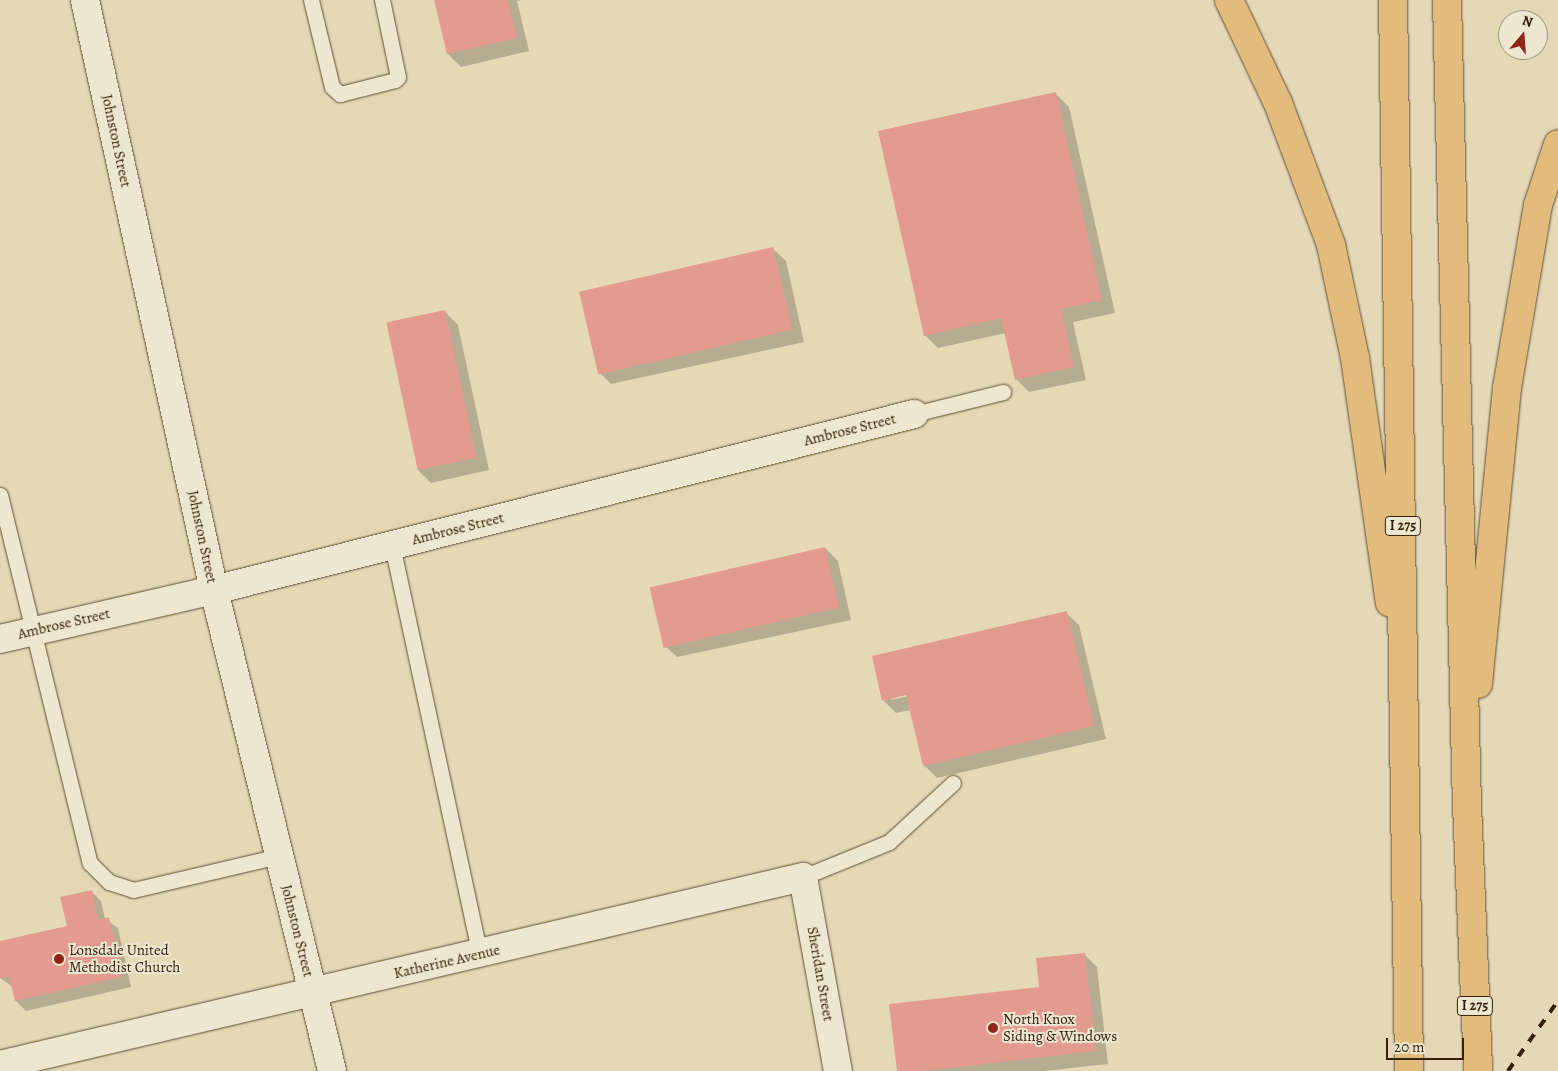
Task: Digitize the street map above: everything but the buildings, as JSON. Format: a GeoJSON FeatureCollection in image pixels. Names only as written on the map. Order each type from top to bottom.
{"type":"FeatureCollection","features":[{"type":"Feature","properties":{"kind":"highway"},"geometry":{"type":"LineString","coordinates":[[1230,0],[1278,103],[1331,245],[1355,358],[1406,706]]}},
{"type":"Feature","properties":{"kind":"highway","name":"I 275"},"geometry":{"type":"LineString","coordinates":[[1393,0],[1406,706],[1409,1062]]}},
{"type":"Feature","properties":{"kind":"highway","name":"I 275"},"geometry":{"type":"LineString","coordinates":[[1446,0],[1467,805],[1478,1071]]}},
{"type":"Feature","properties":{"kind":"highway"},"geometry":{"type":"LineString","coordinates":[[1467,805],[1506,388],[1538,205],[1558,144]]}},
{"type":"Feature","properties":{"kind":"street","name":"Johnston Street"},"geometry":{"type":"LineString","coordinates":[[84,0],[214,590],[332,1071]]}},
{"type":"Feature","properties":{"kind":"street","name":"Ambrose Street"},"geometry":{"type":"LineString","coordinates":[[0,639],[214,590],[914,414]]}},
{"type":"Feature","properties":{"kind":"street","name":"Katherine Avenue"},"geometry":{"type":"LineString","coordinates":[[0,1065],[312,994],[803,877]]}},
{"type":"Feature","properties":{"kind":"street","name":"Sheridan Street"},"geometry":{"type":"LineString","coordinates":[[803,877],[838,1071]]}},
{"type":"Feature","properties":{"kind":"lane"},"geometry":{"type":"LineString","coordinates":[[311,0],[332,87],[340,94],[395,80],[398,76],[382,0]]}},
{"type":"Feature","properties":{"kind":"lane"},"geometry":{"type":"LineString","coordinates":[[914,414],[1003,392]]}},
{"type":"Feature","properties":{"kind":"lane"},"geometry":{"type":"LineString","coordinates":[[0,495],[90,863],[109,882],[133,890],[279,856]]}},
{"type":"Feature","properties":{"kind":"lane"},"geometry":{"type":"LineString","coordinates":[[392,545],[480,954]]}},
{"type":"Feature","properties":{"kind":"lane","name":"Katherine Avenue"},"geometry":{"type":"LineString","coordinates":[[803,877],[889,842],[953,783]]}},
{"type":"Feature","properties":{"kind":"railway"},"geometry":{"type":"LineString","coordinates":[[1508,1071],[1558,1001]]}},
{"type":"Feature","properties":{"kind":"place","name":"Lonsdale United Methodist Church"},"geometry":{"type":"Point","coordinates":[59,959]}},
{"type":"Feature","properties":{"kind":"place","name":"North Knox Siding & Windows"},"geometry":{"type":"Point","coordinates":[993,1028]}}]}
